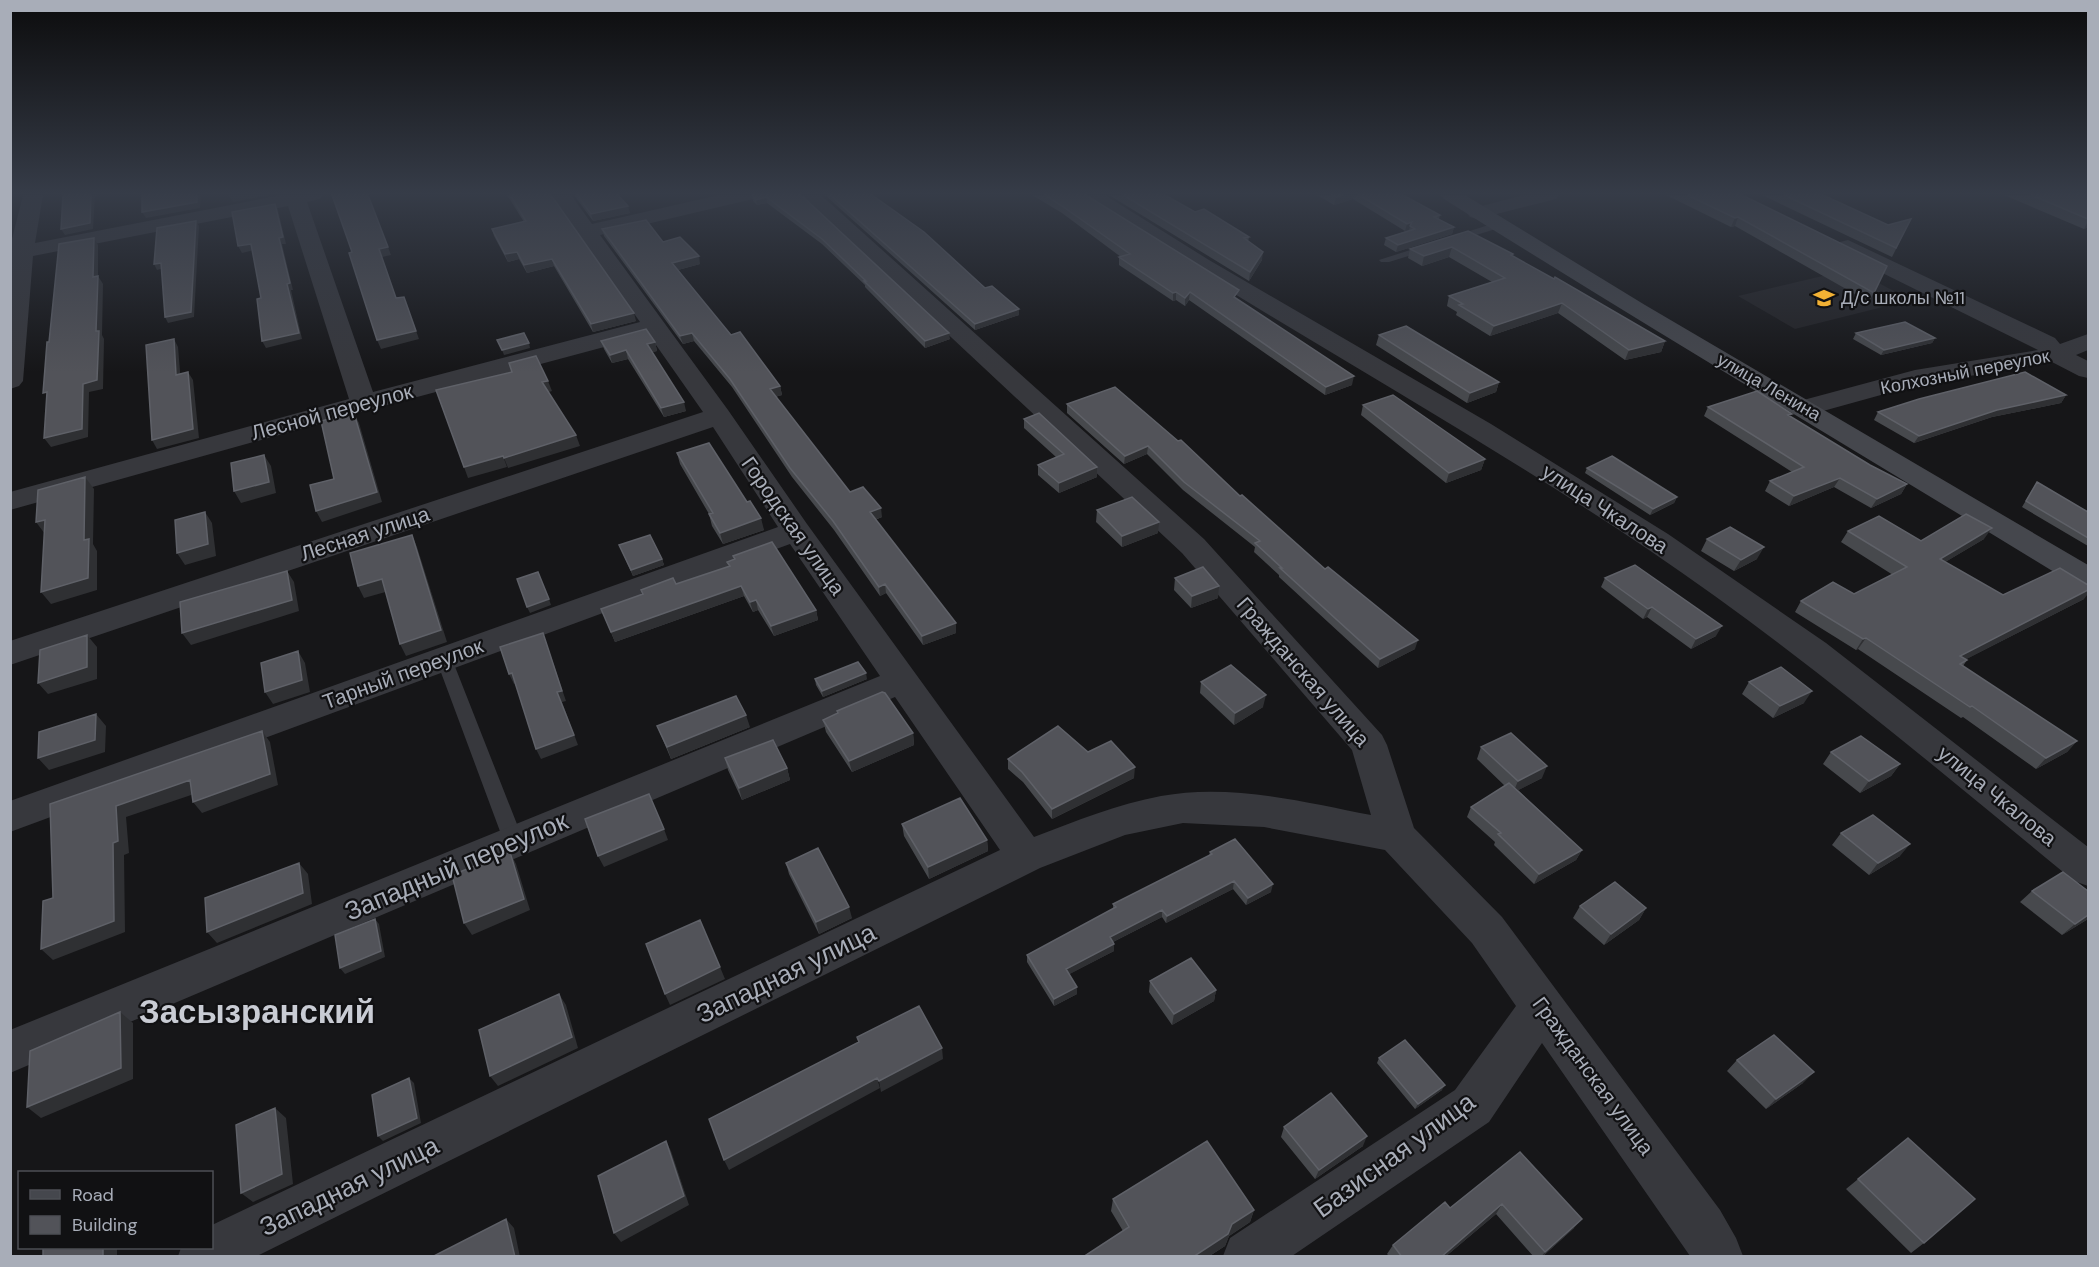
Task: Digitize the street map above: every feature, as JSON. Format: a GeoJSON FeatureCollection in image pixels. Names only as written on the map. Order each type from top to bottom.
{"type":"FeatureCollection","features":[{"type":"Feature","properties":{"kind":"main road","name":"улица Ленина"},"geometry":{"type":"LineString","coordinates":[[1546,254],[2088,579]]}},
{"type":"Feature","properties":{"kind":"street"},"geometry":{"type":"LineString","coordinates":[[10,381],[16,254]]}},
{"type":"Feature","properties":{"kind":"street"},"geometry":{"type":"LineString","coordinates":[[320,254],[363,403]]}},
{"type":"Feature","properties":{"kind":"street","name":"Городская улица"},"geometry":{"type":"LineString","coordinates":[[603,254],[1026,856]]}},
{"type":"Feature","properties":{"kind":"street","name":"Гражданская улица"},"geometry":{"type":"LineString","coordinates":[[875,254],[1193,546],[1368,745],[1397,836],[1487,930],[1702,1228],[1718,1257]]}},
{"type":"Feature","properties":{"kind":"street","name":"улица Чкалова"},"geometry":{"type":"LineString","coordinates":[[1183,254],[1233,286],[1377,368],[1536,464],[1773,621],[1882,704],[2088,869]]}},
{"type":"Feature","properties":{"kind":"street"},"geometry":{"type":"LineString","coordinates":[[1862,254],[2046,343],[2056,354],[2088,370]]}},
{"type":"Feature","properties":{"kind":"street","name":"Лесной переулок"},"geometry":{"type":"LineString","coordinates":[[10,501],[363,403],[654,326]]}},
{"type":"Feature","properties":{"kind":"street","name":"Колхозный переулок"},"geometry":{"type":"LineString","coordinates":[[1805,408],[1915,378],[2056,354],[2088,342]]}},
{"type":"Feature","properties":{"kind":"street","name":"Лесная улица"},"geometry":{"type":"LineString","coordinates":[[10,653],[718,416]]}},
{"type":"Feature","properties":{"kind":"street","name":"Тарный переулок"},"geometry":{"type":"LineString","coordinates":[[10,817],[796,531]]}},
{"type":"Feature","properties":{"kind":"street","name":"Западный переулок"},"geometry":{"type":"LineString","coordinates":[[10,1052],[901,681]]}},
{"type":"Feature","properties":{"kind":"street","name":"Западная улица"},"geometry":{"type":"LineString","coordinates":[[203,1257],[1026,856],[1141,816],[1182,808],[1228,808],[1263,812],[1397,836]]}},
{"type":"Feature","properties":{"kind":"street","name":"Базисная улица"},"geometry":{"type":"LineString","coordinates":[[1248,1257],[1472,1106],[1542,1006]]}},
{"type":"Feature","properties":{"kind":"lane"},"geometry":{"type":"LineString","coordinates":[[1385,260],[1400,254]]}},
{"type":"Feature","properties":{"kind":"lane"},"geometry":{"type":"LineString","coordinates":[[444,659],[514,842]]}},
{"type":"Feature","properties":{"kind":"shaded area","name":"Д/с школы №11"},"geometry":{"type":"Polygon","coordinates":[[[1852,269],[1911,300],[1795,329],[1738,296],[1852,269]]]}},
{"type":"Feature","properties":{"kind":"building"},"geometry":{"type":"Polygon","coordinates":[[[58,254],[94,254],[93,277],[98,276],[97,380],[83,384],[82,429],[44,438],[47,392],[43,393],[47,342],[49,342],[58,254]]]}},
{"type":"Feature","properties":{"kind":"building"},"geometry":{"type":"Polygon","coordinates":[[[155,254],[194,254],[191,312],[165,317],[161,263],[154,264],[155,254]]]}},
{"type":"Feature","properties":{"kind":"building"},"geometry":{"type":"Polygon","coordinates":[[[253,254],[283,254],[290,283],[287,284],[299,333],[262,341],[257,299],[261,298],[253,254]]]}},
{"type":"Feature","properties":{"kind":"building"},"geometry":{"type":"Polygon","coordinates":[[[349,254],[381,254],[396,298],[404,297],[416,331],[377,340],[349,254]]]}},
{"type":"Feature","properties":{"kind":"building"},"geometry":{"type":"Polygon","coordinates":[[[518,254],[593,254],[634,313],[591,324],[552,259],[524,265],[518,254]]]}},
{"type":"Feature","properties":{"kind":"building"},"geometry":{"type":"Polygon","coordinates":[[[620,254],[697,254],[699,256],[672,263],[731,335],[740,332],[780,386],[770,389],[850,492],[863,487],[881,508],[870,512],[956,623],[922,636],[885,584],[879,587],[833,521],[790,468],[730,379],[692,333],[680,336],[620,254]]]}},
{"type":"Feature","properties":{"kind":"building"},"geometry":{"type":"Polygon","coordinates":[[[838,254],[864,254],[949,333],[925,341],[864,281],[866,281],[838,254]]]}},
{"type":"Feature","properties":{"kind":"building"},"geometry":{"type":"Polygon","coordinates":[[[896,254],[948,254],[985,288],[992,286],[1019,309],[975,324],[896,254]]]}},
{"type":"Feature","properties":{"kind":"building"},"geometry":{"type":"Polygon","coordinates":[[[1130,254],[1181,254],[1239,290],[1234,297],[1354,376],[1326,387],[1190,292],[1185,298],[1176,292],[1173,293],[1119,257],[1130,254]]]}},
{"type":"Feature","properties":{"kind":"building"},"geometry":{"type":"Polygon","coordinates":[[[1221,254],[1262,254],[1250,272],[1221,254]]]}},
{"type":"Feature","properties":{"kind":"building"},"geometry":{"type":"Polygon","coordinates":[[[1464,254],[1513,254],[1511,255],[1554,279],[1555,277],[1665,341],[1629,350],[1562,303],[1494,326],[1459,305],[1463,304],[1449,296],[1505,278],[1464,254]]]}},
{"type":"Feature","properties":{"kind":"building"},"geometry":{"type":"Polygon","coordinates":[[[1804,254],[1863,254],[1887,266],[1874,293],[1804,254]]]}},
{"type":"Feature","properties":{"kind":"building"},"geometry":{"type":"Polygon","coordinates":[[[1905,322],[1935,338],[1884,350],[1856,333],[1905,322]]]}},
{"type":"Feature","properties":{"kind":"building"},"geometry":{"type":"Polygon","coordinates":[[[1406,326],[1499,382],[1470,393],[1379,335],[1406,326]]]}},
{"type":"Feature","properties":{"kind":"building"},"geometry":{"type":"Polygon","coordinates":[[[646,329],[655,342],[647,344],[684,402],[661,408],[626,350],[610,355],[601,341],[646,329]]]}},
{"type":"Feature","properties":{"kind":"building"},"geometry":{"type":"Polygon","coordinates":[[[524,333],[529,343],[502,350],[497,340],[524,333]]]}},
{"type":"Feature","properties":{"kind":"building"},"geometry":{"type":"Polygon","coordinates":[[[174,339],[176,375],[188,372],[193,429],[152,440],[146,345],[174,339]]]}},
{"type":"Feature","properties":{"kind":"building"},"geometry":{"type":"Polygon","coordinates":[[[536,356],[548,381],[542,382],[576,435],[504,458],[503,456],[464,467],[436,390],[512,372],[509,363],[536,356]]]}},
{"type":"Feature","properties":{"kind":"building"},"geometry":{"type":"Polygon","coordinates":[[[2025,372],[2066,395],[1997,410],[1919,436],[1878,412],[1919,399],[2025,372]]]}},
{"type":"Feature","properties":{"kind":"building"},"geometry":{"type":"Polygon","coordinates":[[[1115,387],[1178,441],[1181,440],[1240,496],[1242,495],[1325,569],[1328,567],[1418,640],[1380,659],[1255,543],[1260,541],[1184,482],[1148,446],[1125,456],[1067,404],[1115,387]]]}},
{"type":"Feature","properties":{"kind":"building"},"geometry":{"type":"Polygon","coordinates":[[[1757,391],[1792,414],[1788,415],[1870,465],[1907,484],[1877,499],[1840,478],[1794,496],[1770,481],[1804,467],[1708,407],[1757,391]]]}},
{"type":"Feature","properties":{"kind":"building"},"geometry":{"type":"Polygon","coordinates":[[[1393,395],[1485,459],[1449,473],[1363,405],[1393,395]]]}},
{"type":"Feature","properties":{"kind":"building"},"geometry":{"type":"Polygon","coordinates":[[[354,413],[377,492],[316,511],[310,485],[334,479],[321,421],[354,413]]]}},
{"type":"Feature","properties":{"kind":"building"},"geometry":{"type":"Polygon","coordinates":[[[1039,413],[1097,467],[1059,483],[1038,465],[1064,454],[1024,419],[1039,413]]]}},
{"type":"Feature","properties":{"kind":"building"},"geometry":{"type":"Polygon","coordinates":[[[709,443],[747,502],[750,501],[761,518],[720,533],[709,514],[713,513],[677,453],[709,443]]]}},
{"type":"Feature","properties":{"kind":"building"},"geometry":{"type":"Polygon","coordinates":[[[264,455],[269,482],[234,491],[231,463],[264,455]]]}},
{"type":"Feature","properties":{"kind":"building"},"geometry":{"type":"Polygon","coordinates":[[[1612,456],[1677,497],[1653,509],[1587,468],[1612,456]]]}},
{"type":"Feature","properties":{"kind":"building"},"geometry":{"type":"Polygon","coordinates":[[[85,477],[84,540],[89,539],[88,578],[41,592],[45,520],[36,522],[38,490],[85,477]]]}},
{"type":"Feature","properties":{"kind":"building"},"geometry":{"type":"Polygon","coordinates":[[[2037,482],[2088,512],[2088,538],[2026,501],[2037,482]]]}},
{"type":"Feature","properties":{"kind":"building"},"geometry":{"type":"Polygon","coordinates":[[[1132,497],[1159,522],[1122,536],[1097,510],[1132,497]]]}},
{"type":"Feature","properties":{"kind":"building"},"geometry":{"type":"Polygon","coordinates":[[[205,512],[208,544],[177,553],[175,520],[205,512]]]}},
{"type":"Feature","properties":{"kind":"building"},"geometry":{"type":"Polygon","coordinates":[[[1966,514],[1992,528],[1940,559],[2003,595],[2060,568],[2088,585],[2088,590],[1960,656],[1967,660],[1960,664],[2077,741],[2046,758],[1972,706],[1970,707],[1866,638],[1863,639],[1801,601],[1833,582],[1854,594],[1907,567],[1848,531],[1879,516],[1921,541],[1966,514]]]}},
{"type":"Feature","properties":{"kind":"building"},"geometry":{"type":"Polygon","coordinates":[[[1730,527],[1764,547],[1741,560],[1707,539],[1730,527]]]}},
{"type":"Feature","properties":{"kind":"building"},"geometry":{"type":"Polygon","coordinates":[[[412,535],[441,630],[400,644],[382,579],[358,586],[350,553],[412,535]]]}},
{"type":"Feature","properties":{"kind":"building"},"geometry":{"type":"Polygon","coordinates":[[[650,535],[662,559],[631,570],[619,545],[650,535]]]}},
{"type":"Feature","properties":{"kind":"building"},"geometry":{"type":"Polygon","coordinates":[[[772,542],[816,610],[771,626],[756,600],[750,602],[741,586],[611,632],[601,609],[643,594],[641,590],[673,578],[676,584],[730,566],[727,562],[735,559],[733,556],[772,542]]]}},
{"type":"Feature","properties":{"kind":"building"},"geometry":{"type":"Polygon","coordinates":[[[1635,565],[1722,626],[1696,639],[1652,607],[1648,609],[1605,578],[1635,565]]]}},
{"type":"Feature","properties":{"kind":"building"},"geometry":{"type":"Polygon","coordinates":[[[1203,567],[1219,586],[1192,596],[1175,578],[1203,567]]]}},
{"type":"Feature","properties":{"kind":"building"},"geometry":{"type":"Polygon","coordinates":[[[287,571],[292,600],[182,633],[180,602],[287,571]]]}},
{"type":"Feature","properties":{"kind":"building"},"geometry":{"type":"Polygon","coordinates":[[[538,572],[549,599],[527,607],[517,579],[538,572]]]}},
{"type":"Feature","properties":{"kind":"building"},"geometry":{"type":"Polygon","coordinates":[[[543,633],[562,691],[557,692],[574,735],[536,749],[512,673],[509,674],[500,647],[543,633]]]}},
{"type":"Feature","properties":{"kind":"building"},"geometry":{"type":"Polygon","coordinates":[[[87,635],[87,667],[38,683],[40,650],[87,635]]]}},
{"type":"Feature","properties":{"kind":"building"},"geometry":{"type":"Polygon","coordinates":[[[298,651],[302,680],[265,692],[261,663],[298,651]]]}},
{"type":"Feature","properties":{"kind":"building"},"geometry":{"type":"Polygon","coordinates":[[[858,662],[866,673],[822,691],[815,679],[858,662]]]}},
{"type":"Feature","properties":{"kind":"building"},"geometry":{"type":"Polygon","coordinates":[[[1231,665],[1266,695],[1235,713],[1201,682],[1231,665]]]}},
{"type":"Feature","properties":{"kind":"building"},"geometry":{"type":"Polygon","coordinates":[[[1781,667],[1812,691],[1780,706],[1749,682],[1781,667]]]}},
{"type":"Feature","properties":{"kind":"building"},"geometry":{"type":"Polygon","coordinates":[[[882,692],[913,733],[849,761],[823,720],[838,713],[837,711],[882,692]]]}},
{"type":"Feature","properties":{"kind":"building"},"geometry":{"type":"Polygon","coordinates":[[[736,696],[746,715],[667,747],[657,726],[736,696]]]}},
{"type":"Feature","properties":{"kind":"building"},"geometry":{"type":"Polygon","coordinates":[[[96,714],[95,740],[38,758],[39,732],[96,714]]]}},
{"type":"Feature","properties":{"kind":"building"},"geometry":{"type":"Polygon","coordinates":[[[1058,726],[1088,752],[1111,741],[1135,767],[1052,809],[1022,772],[1008,759],[1058,726]]]}},
{"type":"Feature","properties":{"kind":"building"},"geometry":{"type":"Polygon","coordinates":[[[262,731],[270,774],[193,802],[190,780],[116,806],[118,841],[113,843],[114,921],[41,949],[43,901],[53,898],[50,804],[262,731]]]}},
{"type":"Feature","properties":{"kind":"building"},"geometry":{"type":"Polygon","coordinates":[[[1511,733],[1547,766],[1518,781],[1481,747],[1511,733]]]}},
{"type":"Feature","properties":{"kind":"building"},"geometry":{"type":"Polygon","coordinates":[[[1861,736],[1900,764],[1869,781],[1831,752],[1861,736]]]}},
{"type":"Feature","properties":{"kind":"building"},"geometry":{"type":"Polygon","coordinates":[[[773,740],[787,768],[739,788],[725,758],[773,740]]]}},
{"type":"Feature","properties":{"kind":"building"},"geometry":{"type":"Polygon","coordinates":[[[1509,783],[1582,850],[1539,874],[1498,834],[1501,833],[1471,807],[1509,783]]]}},
{"type":"Feature","properties":{"kind":"building"},"geometry":{"type":"Polygon","coordinates":[[[649,794],[664,829],[598,856],[585,819],[649,794]]]}},
{"type":"Feature","properties":{"kind":"building"},"geometry":{"type":"Polygon","coordinates":[[[960,798],[987,840],[928,867],[902,824],[960,798]]]}},
{"type":"Feature","properties":{"kind":"building"},"geometry":{"type":"Polygon","coordinates":[[[1873,815],[1910,844],[1878,863],[1841,833],[1873,815]]]}},
{"type":"Feature","properties":{"kind":"building"},"geometry":{"type":"Polygon","coordinates":[[[1235,839],[1273,884],[1248,898],[1234,881],[1167,916],[1162,910],[1110,937],[1114,944],[1066,969],[1077,987],[1054,999],[1027,955],[1116,907],[1113,904],[1212,854],[1210,852],[1235,839]]]}},
{"type":"Feature","properties":{"kind":"building"},"geometry":{"type":"Polygon","coordinates":[[[818,848],[849,907],[816,922],[786,863],[818,848]]]}},
{"type":"Feature","properties":{"kind":"building"},"geometry":{"type":"Polygon","coordinates":[[[510,852],[524,899],[464,923],[452,875],[510,852]]]}},
{"type":"Feature","properties":{"kind":"building"},"geometry":{"type":"Polygon","coordinates":[[[299,863],[303,893],[207,932],[205,898],[299,863]]]}},
{"type":"Feature","properties":{"kind":"building"},"geometry":{"type":"Polygon","coordinates":[[[2063,872],[2088,891],[2088,915],[2075,924],[2032,891],[2063,872]]]}},
{"type":"Feature","properties":{"kind":"building"},"geometry":{"type":"Polygon","coordinates":[[[1615,882],[1646,908],[1611,934],[1580,906],[1615,882]]]}},
{"type":"Feature","properties":{"kind":"building"},"geometry":{"type":"Polygon","coordinates":[[[375,919],[381,951],[340,968],[335,935],[375,919]]]}},
{"type":"Feature","properties":{"kind":"building"},"geometry":{"type":"Polygon","coordinates":[[[700,920],[720,967],[665,994],[646,944],[700,920]]]}},
{"type":"Feature","properties":{"kind":"building"},"geometry":{"type":"Polygon","coordinates":[[[1191,958],[1216,990],[1174,1014],[1150,981],[1191,958]]]}},
{"type":"Feature","properties":{"kind":"building"},"geometry":{"type":"Polygon","coordinates":[[[559,994],[572,1037],[490,1076],[479,1030],[559,994]]]}},
{"type":"Feature","properties":{"kind":"building"},"geometry":{"type":"Polygon","coordinates":[[[919,1006],[942,1048],[879,1081],[877,1078],[724,1160],[709,1119],[859,1042],[857,1037],[919,1006]]]}},
{"type":"Feature","properties":{"kind":"building"},"geometry":{"type":"Polygon","coordinates":[[[120,1012],[121,1068],[27,1107],[30,1051],[120,1012]]]}},
{"type":"Feature","properties":{"kind":"building"},"geometry":{"type":"Polygon","coordinates":[[[1774,1035],[1814,1072],[1776,1099],[1737,1060],[1774,1035]]]}},
{"type":"Feature","properties":{"kind":"building"},"geometry":{"type":"Polygon","coordinates":[[[1405,1040],[1445,1085],[1418,1104],[1379,1058],[1405,1040]]]}},
{"type":"Feature","properties":{"kind":"building"},"geometry":{"type":"Polygon","coordinates":[[[409,1078],[417,1118],[378,1136],[372,1095],[409,1078]]]}},
{"type":"Feature","properties":{"kind":"building"},"geometry":{"type":"Polygon","coordinates":[[[1331,1093],[1367,1136],[1319,1170],[1284,1127],[1331,1093]]]}},
{"type":"Feature","properties":{"kind":"building"},"geometry":{"type":"Polygon","coordinates":[[[275,1108],[282,1174],[241,1193],[236,1125],[275,1108]]]}},
{"type":"Feature","properties":{"kind":"building"},"geometry":{"type":"Polygon","coordinates":[[[1908,1138],[1975,1199],[1924,1243],[1858,1179],[1908,1138]]]}},
{"type":"Feature","properties":{"kind":"building"},"geometry":{"type":"Polygon","coordinates":[[[666,1141],[684,1196],[614,1233],[598,1176],[666,1141]]]}},
{"type":"Feature","properties":{"kind":"building"},"geometry":{"type":"Polygon","coordinates":[[[1207,1141],[1254,1210],[1232,1224],[1228,1234],[1193,1257],[1083,1257],[1129,1227],[1113,1199],[1207,1141]]]}},
{"type":"Feature","properties":{"kind":"building"},"geometry":{"type":"Polygon","coordinates":[[[1520,1152],[1582,1219],[1545,1252],[1502,1204],[1441,1257],[1402,1257],[1393,1245],[1445,1202],[1450,1208],[1520,1152]]]}},
{"type":"Feature","properties":{"kind":"building"},"geometry":{"type":"Polygon","coordinates":[[[506,1219],[515,1257],[432,1257],[506,1219]]]}},
{"type":"Feature","properties":{"kind":"building"},"geometry":{"type":"Polygon","coordinates":[[[43,1249],[103,1249],[103,1257],[43,1257],[43,1249]]]}},
{"type":"Feature","properties":{"kind":"place","name":"Д/с школы №11"},"geometry":{"type":"Point","coordinates":[1824,298]}},
{"type":"Feature","properties":{"kind":"district","name":"Засызранский"},"geometry":{"type":"Point","coordinates":[257,1011]}}]}
